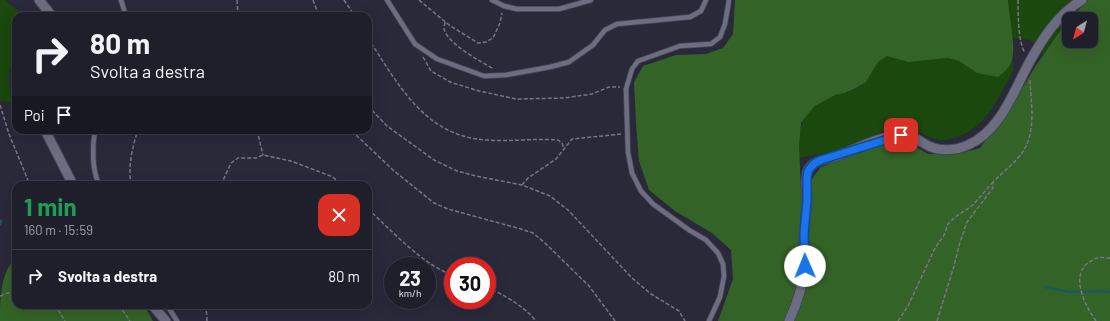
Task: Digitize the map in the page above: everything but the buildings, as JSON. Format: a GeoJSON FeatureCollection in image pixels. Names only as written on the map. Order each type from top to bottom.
{"type":"FeatureCollection","features":[{"type":"Feature","properties":{"kind":"street"},"geometry":{"type":"LineString","coordinates":[[39,0],[49,12]]}},
{"type":"Feature","properties":{"kind":"street"},"geometry":{"type":"LineString","coordinates":[[789,321],[801,290],[805,266],[804,234],[807,200],[806,184],[808,171],[815,163],[863,146],[901,135],[909,135],[926,145],[948,150],[959,149],[979,139],[1002,114],[1042,41],[1060,17],[1074,4],[1082,0]]}},
{"type":"Feature","properties":{"kind":"street"},"geometry":{"type":"LineString","coordinates":[[47,134],[71,181]]}},
{"type":"Feature","properties":{"kind":"street"},"geometry":{"type":"LineString","coordinates":[[156,309],[166,321]]}},
{"type":"Feature","properties":{"kind":"lane"},"geometry":{"type":"LineString","coordinates":[[121,0],[125,12]]}},
{"type":"Feature","properties":{"kind":"lane"},"geometry":{"type":"LineString","coordinates":[[387,0],[414,44],[437,59],[484,76],[506,75],[569,62],[593,45],[605,30],[617,24],[690,17],[701,11],[706,0]]}},
{"type":"Feature","properties":{"kind":"lane"},"geometry":{"type":"LineString","coordinates":[[492,0],[504,6],[516,9],[560,9],[591,0]]}},
{"type":"Feature","properties":{"kind":"lane"},"geometry":{"type":"LineString","coordinates":[[709,321],[720,297],[724,276],[723,264],[718,253],[706,240],[688,230],[653,204],[641,191],[632,173],[628,152],[626,89],[632,69],[638,61],[680,46],[711,44],[720,37],[725,24],[729,0]]}},
{"type":"Feature","properties":{"kind":"lane"},"geometry":{"type":"LineString","coordinates":[[94,134],[92,146],[97,181]]}},
{"type":"Feature","properties":{"kind":"lane"},"geometry":{"type":"LineString","coordinates":[[170,309],[177,321]]}},
{"type":"Feature","properties":{"kind":"path"},"geometry":{"type":"LineString","coordinates":[[237,0],[238,12]]}},
{"type":"Feature","properties":{"kind":"path"},"geometry":{"type":"LineString","coordinates":[[313,0],[317,12]]}},
{"type":"Feature","properties":{"kind":"path"},"geometry":{"type":"LineString","coordinates":[[344,0],[352,12]]}},
{"type":"Feature","properties":{"kind":"path"},"geometry":{"type":"LineString","coordinates":[[419,0],[445,22],[478,42],[486,42],[493,38],[500,23],[504,6]]}},
{"type":"Feature","properties":{"kind":"path"},"geometry":{"type":"LineString","coordinates":[[898,321],[908,306],[935,248],[944,235],[948,224],[973,204],[1017,159],[1026,148],[1031,136],[1032,118],[1030,61],[1023,50],[1018,0]]}},
{"type":"Feature","properties":{"kind":"path"},"geometry":{"type":"LineString","coordinates":[[445,22],[444,28],[449,38],[470,54],[506,75]]}},
{"type":"Feature","properties":{"kind":"path"},"geometry":{"type":"LineString","coordinates":[[372,44],[407,97],[426,116],[438,124],[470,138],[487,140],[558,140],[562,143],[564,149]]}},
{"type":"Feature","properties":{"kind":"path"},"geometry":{"type":"LineString","coordinates":[[423,57],[431,71],[450,82],[479,91],[516,99],[564,98],[592,94],[609,87],[618,86],[626,89]]}},
{"type":"Feature","properties":{"kind":"path"},"geometry":{"type":"LineString","coordinates":[[0,105],[9,134],[28,181]]}},
{"type":"Feature","properties":{"kind":"path"},"geometry":{"type":"LineString","coordinates":[[372,110],[387,126],[434,160],[457,171],[522,185],[550,196],[562,204],[594,236],[632,278],[651,294],[679,311],[685,321]]}},
{"type":"Feature","properties":{"kind":"path"},"geometry":{"type":"LineString","coordinates":[[130,181],[131,151],[137,134]]}},
{"type":"Feature","properties":{"kind":"path"},"geometry":{"type":"LineString","coordinates":[[258,134],[263,155]]}},
{"type":"Feature","properties":{"kind":"path"},"geometry":{"type":"LineString","coordinates":[[356,134],[393,170],[434,203],[448,209],[533,233],[589,286],[615,321]]}},
{"type":"Feature","properties":{"kind":"path"},"geometry":{"type":"LineString","coordinates":[[522,185],[528,178],[556,159],[572,139],[622,134],[627,136]]}},
{"type":"Feature","properties":{"kind":"path"},"geometry":{"type":"LineString","coordinates":[[223,181],[231,163],[238,158],[256,158],[263,155],[291,160],[333,178],[336,181]]}},
{"type":"Feature","properties":{"kind":"path"},"geometry":{"type":"LineString","coordinates":[[937,321],[967,222],[993,188],[993,182]]}},
{"type":"Feature","properties":{"kind":"path"},"geometry":{"type":"LineString","coordinates":[[372,213],[418,254],[444,272]]}},
{"type":"Feature","properties":{"kind":"path"},"geometry":{"type":"LineString","coordinates":[[1096,321],[1090,313],[1083,297],[1079,278],[1086,265],[1097,258],[1110,258]]}},
{"type":"Feature","properties":{"kind":"path"},"geometry":{"type":"LineString","coordinates":[[496,291],[530,314],[536,321]]}},
{"type":"Feature","properties":{"kind":"path"},"geometry":{"type":"LineString","coordinates":[[0,296],[12,292]]}},
{"type":"Feature","properties":{"kind":"path"},"geometry":{"type":"LineString","coordinates":[[58,309],[65,321]]}},
{"type":"Feature","properties":{"kind":"path"},"geometry":{"type":"LineString","coordinates":[[122,309],[130,321]]}},
{"type":"Feature","properties":{"kind":"path"},"geometry":{"type":"LineString","coordinates":[[206,309],[207,321]]}},
{"type":"Feature","properties":{"kind":"green space"},"geometry":{"type":"Polygon","coordinates":[[[0,0],[5,0],[19,12],[12,12],[12,63],[9,73],[9,85],[12,103],[3,101],[0,102],[0,0]]]}},
{"type":"Feature","properties":{"kind":"green space"},"geometry":{"type":"Polygon","coordinates":[[[735,0],[1008,0],[1013,39],[1013,54],[1010,65],[998,77],[977,73],[959,61],[948,58],[908,62],[887,56],[878,62],[866,82],[845,93],[835,95],[815,106],[801,123],[799,146],[801,191],[809,185],[821,167],[891,140],[909,143],[928,154],[961,153],[980,148],[1008,112],[1035,67],[1062,28],[1062,48],[1098,48],[1098,12],[1077,12],[1088,0],[1110,0],[1110,321],[718,321],[733,279],[731,250],[712,233],[675,211],[649,190],[639,161],[634,82],[643,66],[676,55],[706,54],[723,48],[733,34],[735,0]]]}},
{"type":"Feature","properties":{"kind":"green space"},"geometry":{"type":"Polygon","coordinates":[[[1008,0],[1088,0],[1077,12],[1062,12],[1062,28],[1042,57],[1042,51],[1031,40],[1012,38],[1008,0]]]}},
{"type":"Feature","properties":{"kind":"green space"},"geometry":{"type":"Polygon","coordinates":[[[887,56],[908,62],[948,58],[959,61],[977,73],[1006,70],[1012,60],[1014,69],[990,111],[974,128],[964,134],[942,140],[928,137],[906,127],[894,126],[841,150],[799,158],[800,133],[804,119],[814,107],[830,97],[859,87],[868,78],[877,63],[887,56]]]}},
{"type":"Feature","properties":{"kind":"green space"},"geometry":{"type":"Polygon","coordinates":[[[12,263],[12,309],[146,309],[153,321],[0,321],[2,287],[12,263]]]}},
{"type":"Feature","properties":{"kind":"waterway"},"geometry":{"type":"LineString","coordinates":[[1045,287],[1069,292],[1110,292]]}},
{"type":"Feature","properties":{"kind":"route"},"geometry":{"type":"LineString","coordinates":[[805,266],[804,234],[808,171],[815,163],[821,160],[901,135]]}}]}
